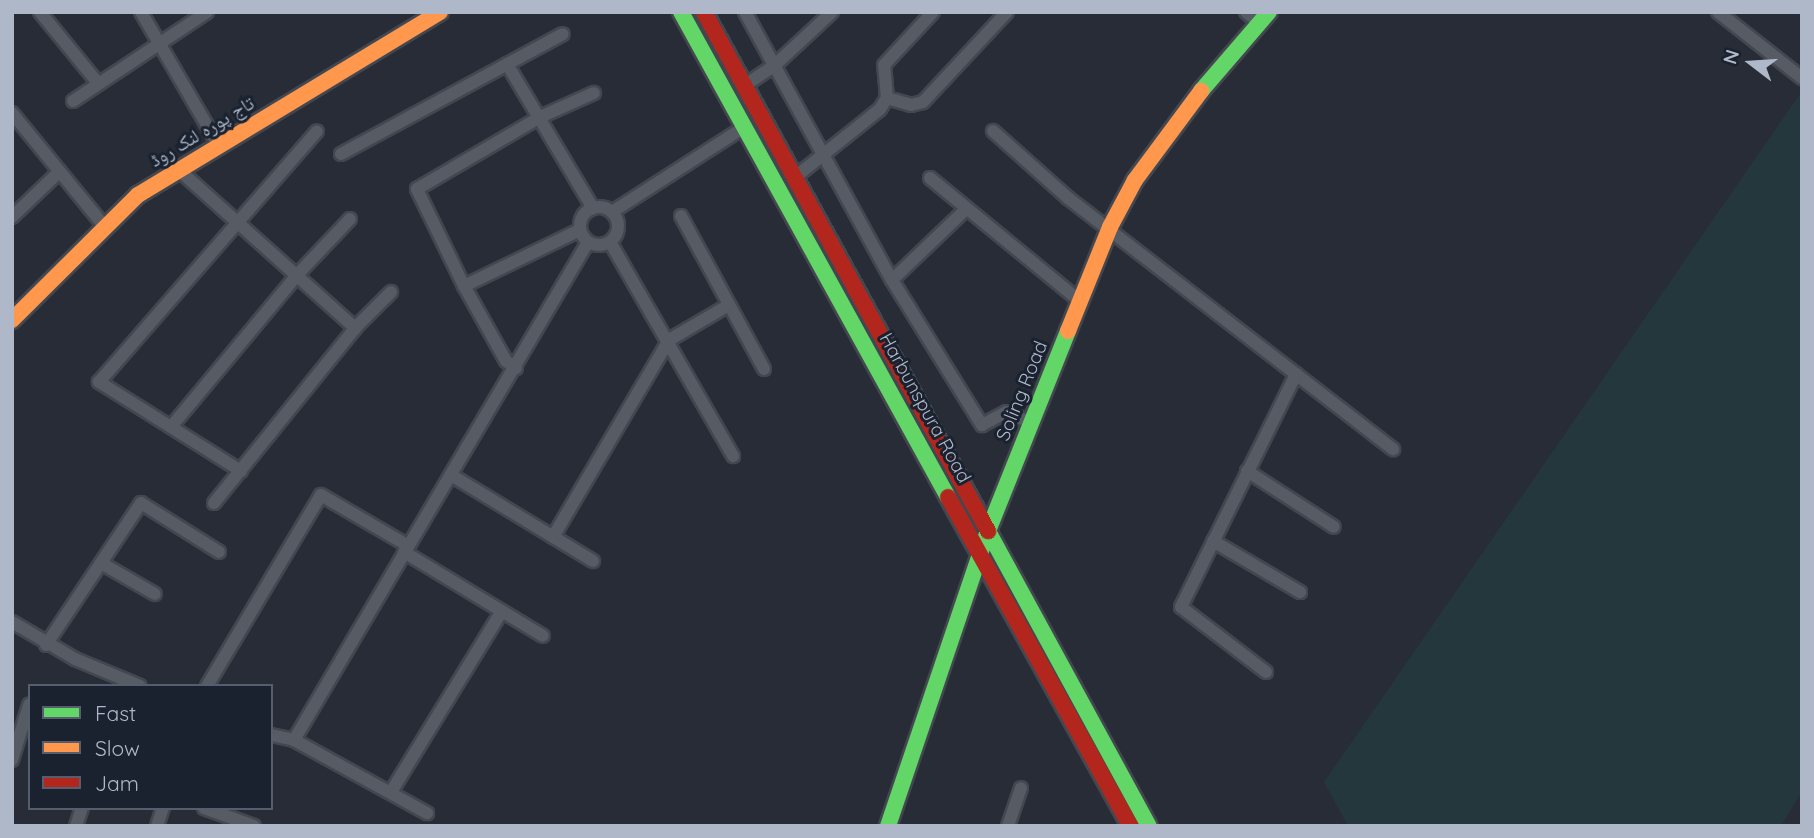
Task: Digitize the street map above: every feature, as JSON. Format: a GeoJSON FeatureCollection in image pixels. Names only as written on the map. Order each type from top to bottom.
{"type":"FeatureCollection","features":[{"type":"Feature","properties":{"kind":"main road","name":"تاج پورہ لنک روڈ"},"geometry":{"type":"LineString","coordinates":[[12,320],[138,195],[440,12]]}},
{"type":"Feature","properties":{"kind":"main road","name":"Harbunspura Road"},"geometry":{"type":"LineString","coordinates":[[681,12],[743,128],[981,551],[1130,826]]}},
{"type":"Feature","properties":{"kind":"main road","name":"Harbunspura Road"},"geometry":{"type":"LineString","coordinates":[[704,12],[1149,826]]}},
{"type":"Feature","properties":{"kind":"main road","name":"Soling Road"},"geometry":{"type":"LineString","coordinates":[[888,826],[988,531],[1110,228],[1135,180],[1183,112],[1258,16]]}},
{"type":"Feature","properties":{"kind":"street"},"geometry":{"type":"LineString","coordinates":[[40,12],[97,82]]}},
{"type":"Feature","properties":{"kind":"street"},"geometry":{"type":"LineString","coordinates":[[141,12],[219,146]]}},
{"type":"Feature","properties":{"kind":"street"},"geometry":{"type":"LineString","coordinates":[[73,101],[97,82],[207,12]]}},
{"type":"Feature","properties":{"kind":"street"},"geometry":{"type":"LineString","coordinates":[[745,12],[892,280],[982,425],[1006,412],[1032,423]]}},
{"type":"Feature","properties":{"kind":"street"},"geometry":{"type":"LineString","coordinates":[[744,86],[775,65],[832,12]]}},
{"type":"Feature","properties":{"kind":"street"},"geometry":{"type":"LineString","coordinates":[[887,98],[884,65],[933,12]]}},
{"type":"Feature","properties":{"kind":"street"},"geometry":{"type":"LineString","coordinates":[[887,98],[911,105],[923,102],[1007,12]]}},
{"type":"Feature","properties":{"kind":"street"},"geometry":{"type":"LineString","coordinates":[[1718,12],[1802,78]]}},
{"type":"Feature","properties":{"kind":"street"},"geometry":{"type":"LineString","coordinates":[[341,155],[563,34]]}},
{"type":"Feature","properties":{"kind":"street"},"geometry":{"type":"LineString","coordinates":[[507,64],[593,208],[612,212],[743,128]]}},
{"type":"Feature","properties":{"kind":"street"},"geometry":{"type":"LineString","coordinates":[[516,368],[506,361],[464,286],[417,188],[540,117],[594,93]]}},
{"type":"Feature","properties":{"kind":"street"},"geometry":{"type":"LineString","coordinates":[[794,178],[825,155],[887,98]]}},
{"type":"Feature","properties":{"kind":"street"},"geometry":{"type":"LineString","coordinates":[[12,113],[105,227]]}},
{"type":"Feature","properties":{"kind":"street"},"geometry":{"type":"LineString","coordinates":[[241,471],[99,382],[236,220],[317,131]]}},
{"type":"Feature","properties":{"kind":"street"},"geometry":{"type":"LineString","coordinates":[[993,131],[1027,164],[1393,449]]}},
{"type":"Feature","properties":{"kind":"street"},"geometry":{"type":"LineString","coordinates":[[179,170],[355,328]]}},
{"type":"Feature","properties":{"kind":"street"},"geometry":{"type":"LineString","coordinates":[[12,217],[60,171]]}},
{"type":"Feature","properties":{"kind":"street"},"geometry":{"type":"LineString","coordinates":[[930,178],[1080,301]]}},
{"type":"Feature","properties":{"kind":"street"},"geometry":{"type":"LineString","coordinates":[[588,242],[580,230],[581,220],[593,208]]}},
{"type":"Feature","properties":{"kind":"street"},"geometry":{"type":"LineString","coordinates":[[892,280],[966,209]]}},
{"type":"Feature","properties":{"kind":"street"},"geometry":{"type":"LineString","coordinates":[[610,242],[618,227],[612,212]]}},
{"type":"Feature","properties":{"kind":"street"},"geometry":{"type":"LineString","coordinates":[[681,216],[764,369]]}},
{"type":"Feature","properties":{"kind":"street"},"geometry":{"type":"LineString","coordinates":[[171,427],[297,275],[350,219]]}},
{"type":"Feature","properties":{"kind":"street"},"geometry":{"type":"LineString","coordinates":[[464,286],[580,230]]}},
{"type":"Feature","properties":{"kind":"street"},"geometry":{"type":"LineString","coordinates":[[588,242],[610,242]]}},
{"type":"Feature","properties":{"kind":"street"},"geometry":{"type":"LineString","coordinates":[[294,740],[588,242]]}},
{"type":"Feature","properties":{"kind":"street"},"geometry":{"type":"LineString","coordinates":[[610,242],[669,340],[733,456]]}},
{"type":"Feature","properties":{"kind":"street"},"geometry":{"type":"LineString","coordinates":[[214,503],[355,328],[391,292]]}},
{"type":"Feature","properties":{"kind":"street"},"geometry":{"type":"LineString","coordinates":[[553,537],[669,340],[729,305]]}},
{"type":"Feature","properties":{"kind":"street"},"geometry":{"type":"LineString","coordinates":[[1266,672],[1181,607],[1296,374]]}},
{"type":"Feature","properties":{"kind":"street"},"geometry":{"type":"LineString","coordinates":[[1247,471],[1334,527]]}},
{"type":"Feature","properties":{"kind":"street"},"geometry":{"type":"LineString","coordinates":[[451,475],[593,561]]}},
{"type":"Feature","properties":{"kind":"street"},"geometry":{"type":"LineString","coordinates":[[208,684],[321,495],[543,636]]}},
{"type":"Feature","properties":{"kind":"street"},"geometry":{"type":"LineString","coordinates":[[46,645],[142,503],[219,552]]}},
{"type":"Feature","properties":{"kind":"street"},"geometry":{"type":"LineString","coordinates":[[1213,541],[1300,592]]}},
{"type":"Feature","properties":{"kind":"street"},"geometry":{"type":"LineString","coordinates":[[102,563],[155,594]]}},
{"type":"Feature","properties":{"kind":"street"},"geometry":{"type":"LineString","coordinates":[[391,792],[502,611]]}},
{"type":"Feature","properties":{"kind":"street"},"geometry":{"type":"LineString","coordinates":[[12,622],[46,645],[135,684]]}},
{"type":"Feature","properties":{"kind":"street"},"geometry":{"type":"LineString","coordinates":[[12,760],[24,741],[28,712]]}},
{"type":"Feature","properties":{"kind":"street"},"geometry":{"type":"LineString","coordinates":[[273,735],[294,740],[427,813]]}},
{"type":"Feature","properties":{"kind":"street"},"geometry":{"type":"LineString","coordinates":[[1008,826],[1021,788]]}},
{"type":"Feature","properties":{"kind":"street"},"geometry":{"type":"LineString","coordinates":[[208,810],[237,823],[254,826]]}},
{"type":"Feature","properties":{"kind":"green space"},"geometry":{"type":"Polygon","coordinates":[[[1802,91],[1802,791],[1781,826],[1348,826],[1324,782],[1802,91]]]}},
{"type":"Feature","properties":{"kind":"traffic: fast"},"geometry":{"type":"LineString","coordinates":[[681,12],[948,497]]}},
{"type":"Feature","properties":{"kind":"traffic: fast"},"geometry":{"type":"LineString","coordinates":[[1201,91],[1269,12]]}},
{"type":"Feature","properties":{"kind":"traffic: fast"},"geometry":{"type":"LineString","coordinates":[[888,826],[988,531],[1068,331]]}},
{"type":"Feature","properties":{"kind":"traffic: fast"},"geometry":{"type":"LineString","coordinates":[[988,531],[1149,826]]}},
{"type":"Feature","properties":{"kind":"traffic: slow"},"geometry":{"type":"LineString","coordinates":[[12,320],[138,195],[440,12]]}},
{"type":"Feature","properties":{"kind":"traffic: slow"},"geometry":{"type":"LineString","coordinates":[[1068,331],[1110,227],[1135,180],[1201,91]]}},
{"type":"Feature","properties":{"kind":"traffic: jam"},"geometry":{"type":"LineString","coordinates":[[704,12],[988,531]]}},
{"type":"Feature","properties":{"kind":"traffic: jam"},"geometry":{"type":"LineString","coordinates":[[948,497],[1130,826]]}}]}
